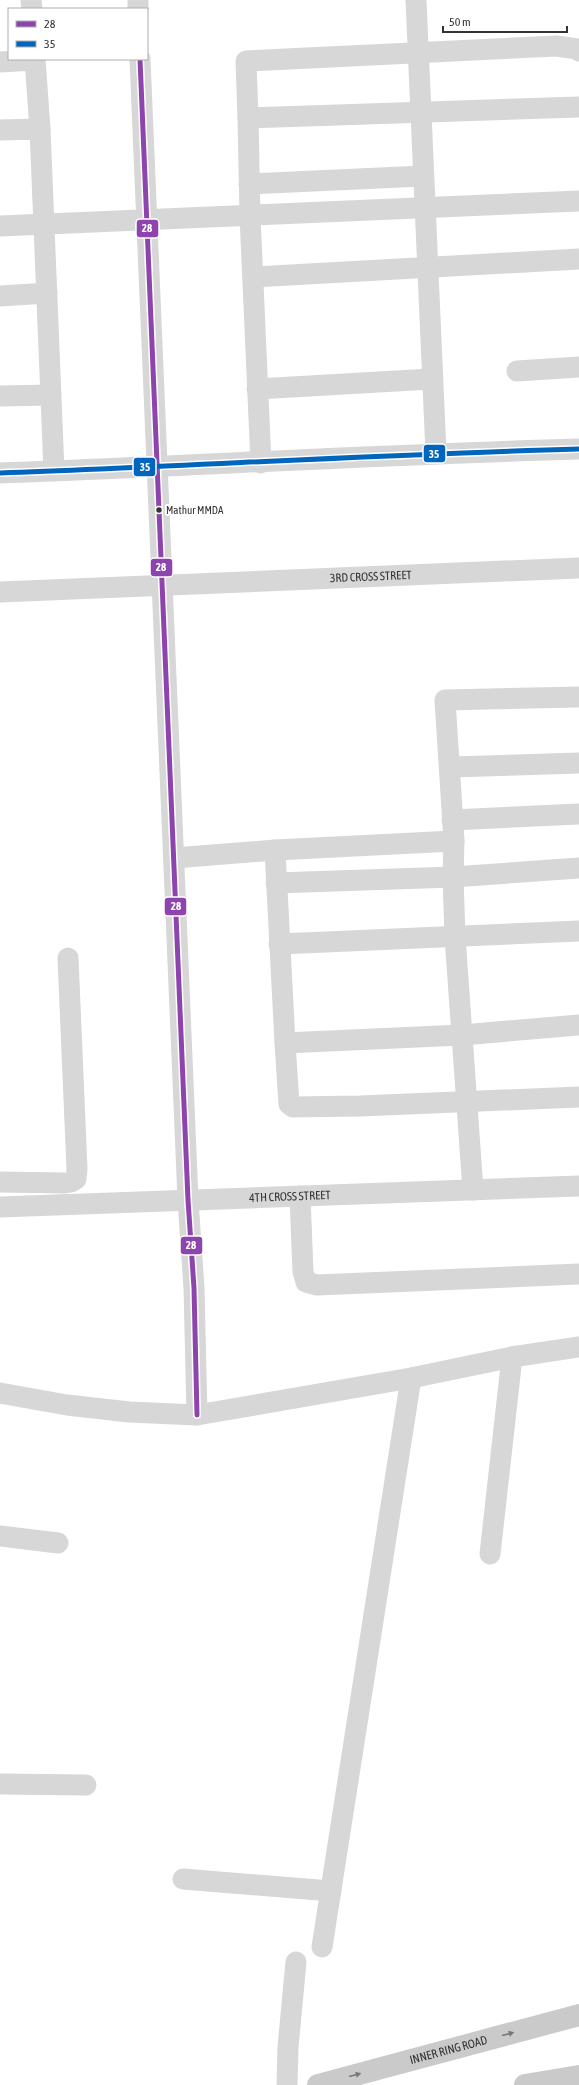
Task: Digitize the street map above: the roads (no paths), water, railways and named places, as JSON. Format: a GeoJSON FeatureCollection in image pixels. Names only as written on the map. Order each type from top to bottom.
{"type":"FeatureCollection","features":[{"type":"Feature","properties":{"kind":"main road","name":"INNER RING ROAD"},"geometry":{"type":"LineString","coordinates":[[318,2085],[579,2015]]}},
{"type":"Feature","properties":{"kind":"main road"},"geometry":{"type":"LineString","coordinates":[[526,2085],[579,2076]]}},
{"type":"Feature","properties":{"kind":"street"},"geometry":{"type":"LineString","coordinates":[[416,0],[431,379],[436,453]]}},
{"type":"Feature","properties":{"kind":"street"},"geometry":{"type":"LineString","coordinates":[[262,463],[257,389],[250,216],[246,61],[556,46],[578,49],[579,51]]}},
{"type":"Feature","properties":{"kind":"street"},"geometry":{"type":"LineString","coordinates":[[0,62],[35,60],[40,129],[54,471]]}},
{"type":"Feature","properties":{"kind":"street"},"geometry":{"type":"LineString","coordinates":[[140,60],[148,220],[156,467],[188,1200],[194,1288],[197,1415]]}},
{"type":"Feature","properties":{"kind":"street"},"geometry":{"type":"LineString","coordinates":[[248,118],[579,107]]}},
{"type":"Feature","properties":{"kind":"street"},"geometry":{"type":"LineString","coordinates":[[0,130],[40,129]]}},
{"type":"Feature","properties":{"kind":"street"},"geometry":{"type":"LineString","coordinates":[[249,184],[423,176]]}},
{"type":"Feature","properties":{"kind":"street"},"geometry":{"type":"LineString","coordinates":[[0,226],[579,202]]}},
{"type":"Feature","properties":{"kind":"street"},"geometry":{"type":"LineString","coordinates":[[253,278],[579,259]]}},
{"type":"Feature","properties":{"kind":"street"},"geometry":{"type":"LineString","coordinates":[[0,296],[47,293]]}},
{"type":"Feature","properties":{"kind":"street"},"geometry":{"type":"LineString","coordinates":[[517,371],[579,367]]}},
{"type":"Feature","properties":{"kind":"street"},"geometry":{"type":"LineString","coordinates":[[257,389],[431,379]]}},
{"type":"Feature","properties":{"kind":"street"},"geometry":{"type":"LineString","coordinates":[[0,396],[51,395]]}},
{"type":"Feature","properties":{"kind":"street"},"geometry":{"type":"LineString","coordinates":[[0,473],[262,463],[436,453],[579,450]]}},
{"type":"Feature","properties":{"kind":"street","name":"3RD CROSS STREET"},"geometry":{"type":"LineString","coordinates":[[0,592],[579,568]]}},
{"type":"Feature","properties":{"kind":"street"},"geometry":{"type":"LineString","coordinates":[[473,1190],[468,1101],[455,937],[453,831],[445,700],[579,697]]}},
{"type":"Feature","properties":{"kind":"street"},"geometry":{"type":"LineString","coordinates":[[450,767],[579,763]]}},
{"type":"Feature","properties":{"kind":"street"},"geometry":{"type":"LineString","coordinates":[[174,858],[275,850],[453,831],[579,814]]}},
{"type":"Feature","properties":{"kind":"street"},"geometry":{"type":"LineString","coordinates":[[275,850],[289,1104],[293,1107],[579,1097]]}},
{"type":"Feature","properties":{"kind":"street"},"geometry":{"type":"LineString","coordinates":[[276,883],[453,877],[579,868]]}},
{"type":"Feature","properties":{"kind":"street"},"geometry":{"type":"LineString","coordinates":[[279,944],[579,931]]}},
{"type":"Feature","properties":{"kind":"street"},"geometry":{"type":"LineString","coordinates":[[0,1182],[71,1182],[76,1179],[68,958]]}},
{"type":"Feature","properties":{"kind":"street"},"geometry":{"type":"LineString","coordinates":[[285,1043],[462,1035],[579,1025]]}},
{"type":"Feature","properties":{"kind":"street","name":"4TH CROSS STREET"},"geometry":{"type":"LineString","coordinates":[[0,1207],[579,1186]]}},
{"type":"Feature","properties":{"kind":"street"},"geometry":{"type":"LineString","coordinates":[[300,1196],[303,1272],[306,1282],[317,1285],[579,1274]]}},
{"type":"Feature","properties":{"kind":"street"},"geometry":{"type":"LineString","coordinates":[[0,1393],[67,1405],[129,1412],[197,1415],[412,1378],[512,1357],[579,1347]]}},
{"type":"Feature","properties":{"kind":"street"},"geometry":{"type":"LineString","coordinates":[[490,1554],[512,1357]]}},
{"type":"Feature","properties":{"kind":"street"},"geometry":{"type":"LineString","coordinates":[[322,1947],[412,1378]]}},
{"type":"Feature","properties":{"kind":"street"},"geometry":{"type":"LineString","coordinates":[[0,1536],[58,1543]]}},
{"type":"Feature","properties":{"kind":"street"},"geometry":{"type":"LineString","coordinates":[[0,1784],[86,1785]]}},
{"type":"Feature","properties":{"kind":"street"},"geometry":{"type":"LineString","coordinates":[[182,1879],[331,1891]]}},
{"type":"Feature","properties":{"kind":"street"},"geometry":{"type":"LineString","coordinates":[[288,2085],[288,2047],[296,1962]]}},
{"type":"Feature","properties":{"kind":"place","name":"Mathur MMDA"},"geometry":{"type":"Point","coordinates":[159,510]}}]}
